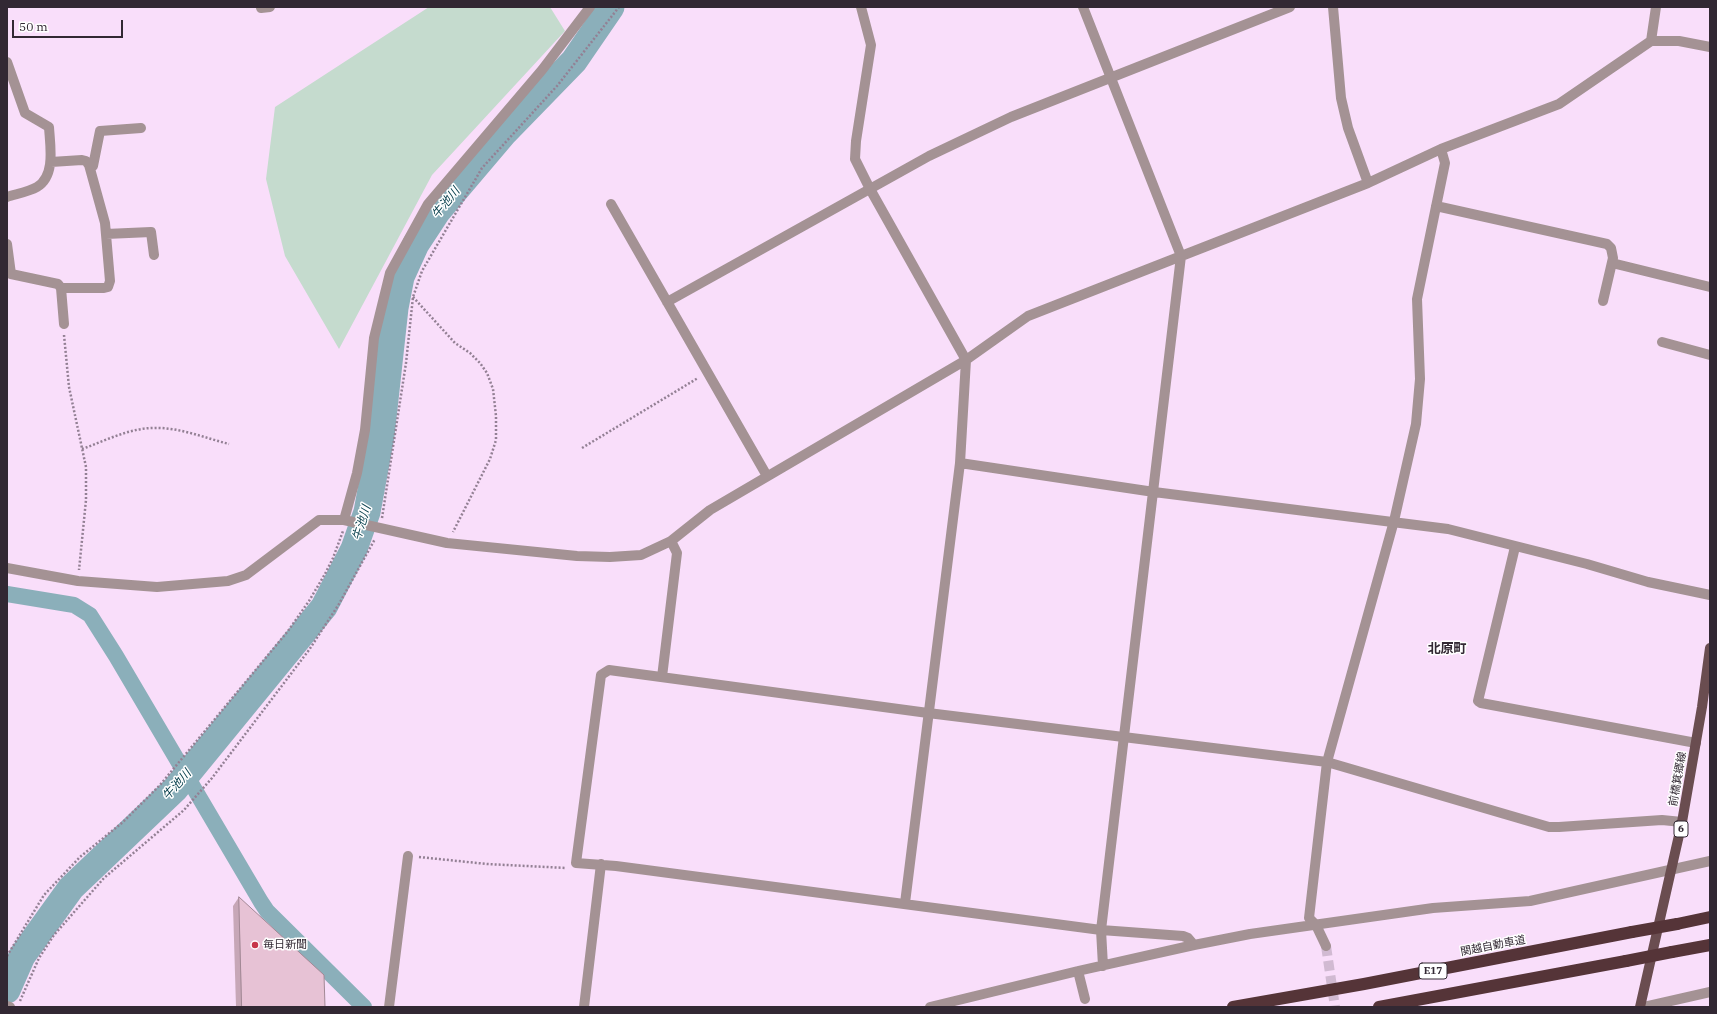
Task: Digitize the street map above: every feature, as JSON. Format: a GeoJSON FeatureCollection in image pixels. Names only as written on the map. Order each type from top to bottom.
{"type":"FeatureCollection","features":[{"type":"Feature","properties":{"kind":"highway","name":"関越自動車道"},"geometry":{"type":"LineString","coordinates":[[1233,1007],[1364,984],[1710,917]]}},
{"type":"Feature","properties":{"kind":"highway","name":"E17"},"geometry":{"type":"LineString","coordinates":[[1379,1007],[1626,962],[1710,945]]}},
{"type":"Feature","properties":{"kind":"main road","name":"前橋箕郷線"},"geometry":{"type":"LineString","coordinates":[[1640,1007],[1673,869],[1696,743],[1710,648]]}},
{"type":"Feature","properties":{"kind":"street"},"geometry":{"type":"LineString","coordinates":[[348,521],[365,430],[374,338],[390,273],[428,204],[542,70],[590,7]]}},
{"type":"Feature","properties":{"kind":"street"},"geometry":{"type":"LineString","coordinates":[[861,7],[871,45],[856,141],[855,159],[870,189],[966,360],[960,463],[905,903]]}},
{"type":"Feature","properties":{"kind":"street"},"geometry":{"type":"LineString","coordinates":[[1083,7],[1181,256],[1101,930],[1103,966]]}},
{"type":"Feature","properties":{"kind":"street"},"geometry":{"type":"LineString","coordinates":[[667,302],[929,156],[1011,117],[1290,7]]}},
{"type":"Feature","properties":{"kind":"street"},"geometry":{"type":"LineString","coordinates":[[1332,7],[1341,98],[1348,128],[1368,183]]}},
{"type":"Feature","properties":{"kind":"street"},"geometry":{"type":"LineString","coordinates":[[1651,41],[1656,7]]}},
{"type":"Feature","properties":{"kind":"street"},"geometry":{"type":"LineString","coordinates":[[7,568],[78,581],[157,587],[228,580],[246,575],[319,520],[348,521],[447,543],[577,556],[610,557],[641,555],[671,541],[710,510],[966,360],[1028,316],[1368,183],[1441,149],[1559,104],[1651,41],[1679,41],[1710,47]]}},
{"type":"Feature","properties":{"kind":"street"},"geometry":{"type":"LineString","coordinates":[[7,62],[25,113],[49,127],[51,162],[44,180],[37,187],[7,197]]}},
{"type":"Feature","properties":{"kind":"street"},"geometry":{"type":"LineString","coordinates":[[90,168],[93,166],[98,134],[100,131],[141,128]]}},
{"type":"Feature","properties":{"kind":"street"},"geometry":{"type":"LineString","coordinates":[[1326,946],[1316,925],[1309,918],[1327,762],[1394,521],[1416,424],[1420,379],[1417,300],[1445,164],[1441,149]]}},
{"type":"Feature","properties":{"kind":"street"},"geometry":{"type":"LineString","coordinates":[[51,162],[82,160],[86,161],[90,168],[105,222],[110,281],[108,286],[61,288]]}},
{"type":"Feature","properties":{"kind":"street"},"geometry":{"type":"LineString","coordinates":[[611,204],[767,476]]}},
{"type":"Feature","properties":{"kind":"street"},"geometry":{"type":"LineString","coordinates":[[1436,206],[1607,244],[1613,252],[1604,302]]}},
{"type":"Feature","properties":{"kind":"street"},"geometry":{"type":"LineString","coordinates":[[106,234],[151,232],[154,255]]}},
{"type":"Feature","properties":{"kind":"street"},"geometry":{"type":"LineString","coordinates":[[7,244],[11,274],[58,284],[61,288],[64,324]]}},
{"type":"Feature","properties":{"kind":"street"},"geometry":{"type":"LineString","coordinates":[[1612,263],[1710,287]]}},
{"type":"Feature","properties":{"kind":"street"},"geometry":{"type":"LineString","coordinates":[[1662,342],[1710,355]]}},
{"type":"Feature","properties":{"kind":"street"},"geometry":{"type":"LineString","coordinates":[[960,463],[1154,492],[1448,529],[1587,564],[1648,582],[1710,595]]}},
{"type":"Feature","properties":{"kind":"street"},"geometry":{"type":"LineString","coordinates":[[662,677],[677,553],[671,541]]}},
{"type":"Feature","properties":{"kind":"street"},"geometry":{"type":"LineString","coordinates":[[1515,547],[1478,701],[1481,703],[1599,726],[1696,743]]}},
{"type":"Feature","properties":{"kind":"street"},"geometry":{"type":"LineString","coordinates":[[1194,945],[1188,938],[1183,936],[1101,930],[601,864],[576,863],[601,675],[609,670],[928,713],[1327,762],[1549,827],[1662,820],[1682,822]]}},
{"type":"Feature","properties":{"kind":"street"},"geometry":{"type":"LineString","coordinates":[[389,1007],[408,856]]}},
{"type":"Feature","properties":{"kind":"street"},"geometry":{"type":"LineString","coordinates":[[930,1007],[1078,971],[1250,934],[1433,908],[1530,901],[1710,861]]}},
{"type":"Feature","properties":{"kind":"street"},"geometry":{"type":"LineString","coordinates":[[584,1007],[601,864]]}},
{"type":"Feature","properties":{"kind":"street"},"geometry":{"type":"LineString","coordinates":[[1078,971],[1085,999]]}},
{"type":"Feature","properties":{"kind":"street"},"geometry":{"type":"LineString","coordinates":[[1644,1007],[1710,992]]}},
{"type":"Feature","properties":{"kind":"path"},"geometry":{"type":"LineString","coordinates":[[412,297],[455,343],[470,353],[480,363],[487,373],[493,389],[496,416],[496,440],[490,459],[447,543]]}},
{"type":"Feature","properties":{"kind":"path"},"geometry":{"type":"LineString","coordinates":[[64,324],[64,347],[69,387],[82,449],[87,483],[78,581]]}},
{"type":"Feature","properties":{"kind":"path"},"geometry":{"type":"LineString","coordinates":[[582,448],[708,372]]}},
{"type":"Feature","properties":{"kind":"path"},"geometry":{"type":"LineString","coordinates":[[82,449],[127,432],[153,428],[178,430],[229,444]]}},
{"type":"Feature","properties":{"kind":"path"},"geometry":{"type":"LineString","coordinates":[[7,956],[44,895],[80,856],[123,822],[160,785],[288,631],[309,601],[333,558],[348,521]]}},
{"type":"Feature","properties":{"kind":"path"},"geometry":{"type":"LineString","coordinates":[[408,856],[486,864],[570,869],[576,863]]}},
{"type":"Feature","properties":{"kind":"green space"},"geometry":{"type":"Polygon","coordinates":[[[429,7],[550,7],[565,31],[432,175],[339,349],[285,256],[266,179],[275,107],[429,7]]]}},
{"type":"Feature","properties":{"kind":"building","name":"毎日新聞"},"geometry":{"type":"Polygon","coordinates":[[[239,897],[324,975],[325,1007],[242,1007],[239,897]]]}},
{"type":"Feature","properties":{"kind":"waterway","name":"牛池川"},"geometry":{"type":"LineString","coordinates":[[7,990],[22,956],[71,888],[175,789],[324,607],[354,549],[367,512],[381,436],[395,308],[401,277],[416,244],[437,212],[504,133],[574,61],[611,7]]}},
{"type":"Feature","properties":{"kind":"waterway"},"geometry":{"type":"LineString","coordinates":[[7,594],[74,605],[90,615],[116,656],[267,911],[364,1007]]}},
{"type":"Feature","properties":{"kind":"tunnel"},"geometry":{"type":"LineString","coordinates":[[1326,946],[1335,1007]]}},
{"type":"Feature","properties":{"kind":"place","name":"毎日新聞"},"geometry":{"type":"Point","coordinates":[255,945]}},
{"type":"Feature","properties":{"kind":"district","name":"北原町"},"geometry":{"type":"Point","coordinates":[1447,649]}}]}
